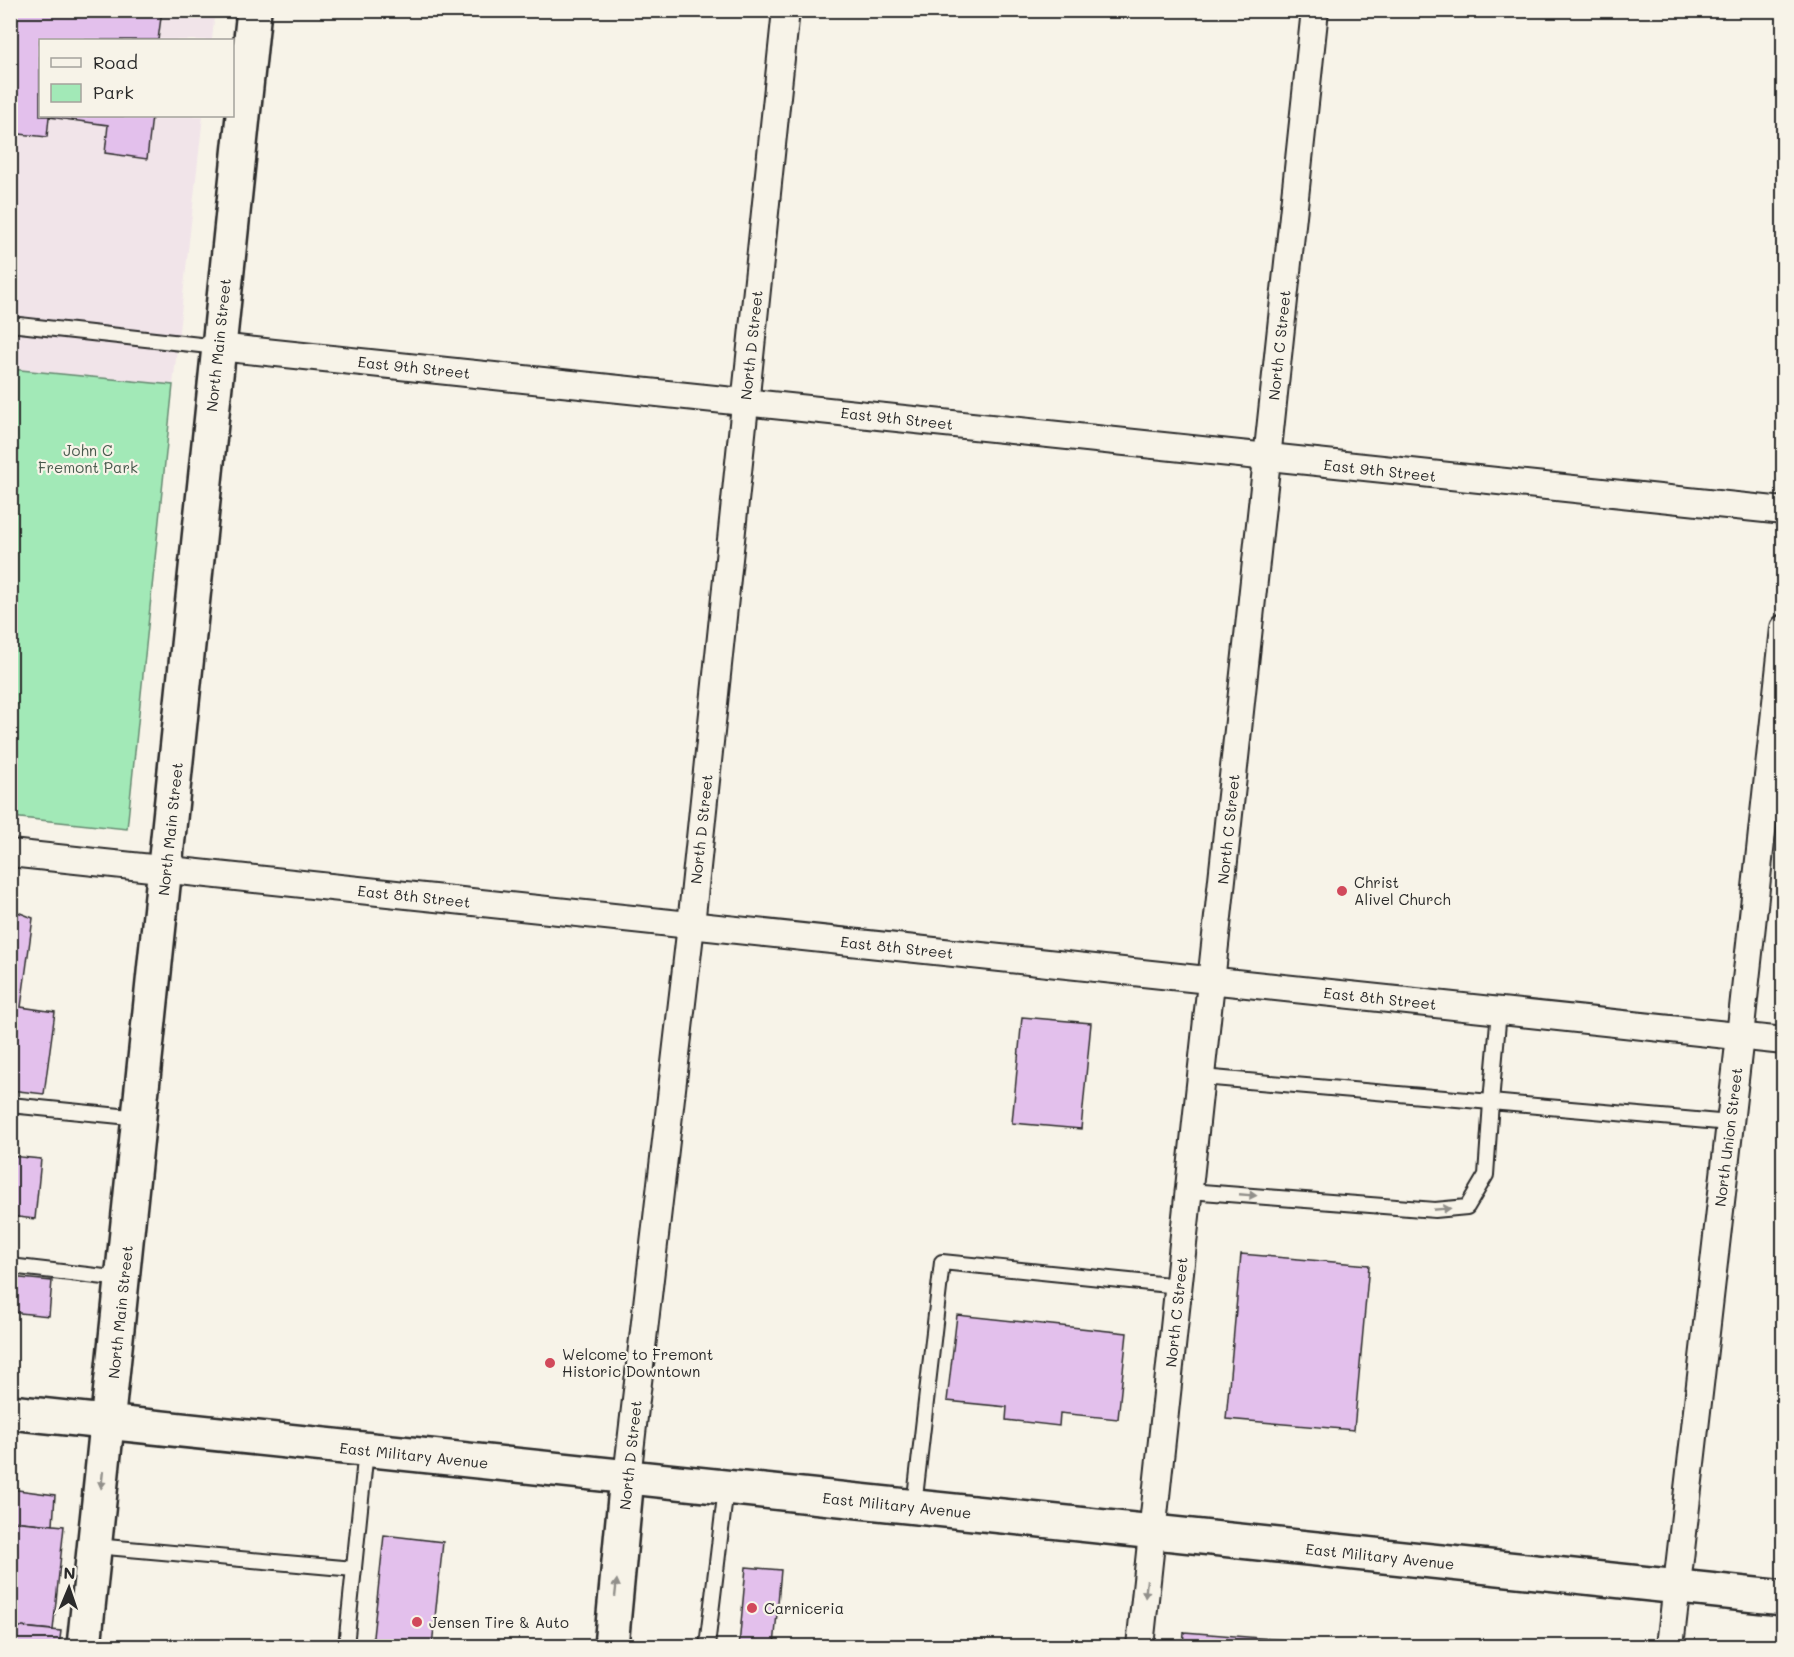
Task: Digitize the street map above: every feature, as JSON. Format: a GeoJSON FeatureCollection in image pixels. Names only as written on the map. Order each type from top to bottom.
{"type":"FeatureCollection","features":[{"type":"Feature","properties":{"kind":"main road","name":"North Main Street"},"geometry":{"type":"LineString","coordinates":[[84,1647],[254,10]]}},
{"type":"Feature","properties":{"kind":"main road","name":"East Military Avenue"},"geometry":{"type":"LineString","coordinates":[[10,1412],[1784,1598]]}},
{"type":"Feature","properties":{"kind":"main road","name":"North D Street"},"geometry":{"type":"LineString","coordinates":[[610,1647],[627,1478]]}},
{"type":"Feature","properties":{"kind":"street","name":"North D Street"},"geometry":{"type":"LineString","coordinates":[[627,1478],[690,925],[786,10]]}},
{"type":"Feature","properties":{"kind":"street","name":"North C Street"},"geometry":{"type":"LineString","coordinates":[[1140,1647],[1315,10]]}},
{"type":"Feature","properties":{"kind":"street","name":"East 9th Street"},"geometry":{"type":"LineString","coordinates":[[218,347],[1267,459],[1784,511]]}},
{"type":"Feature","properties":{"kind":"street","name":"North Union Street"},"geometry":{"type":"LineString","coordinates":[[1670,1647],[1784,628]]}},
{"type":"Feature","properties":{"kind":"street","name":"East 8th Street"},"geometry":{"type":"LineString","coordinates":[[10,853],[1784,1041]]}},
{"type":"Feature","properties":{"kind":"lane","name":"East 9th Street"},"geometry":{"type":"LineString","coordinates":[[10,324],[218,347]]}},
{"type":"Feature","properties":{"kind":"lane"},"geometry":{"type":"LineString","coordinates":[[1189,1191],[1435,1210],[1467,1207],[1486,1175],[1499,1011]]}},
{"type":"Feature","properties":{"kind":"lane"},"geometry":{"type":"LineString","coordinates":[[1202,1077],[1730,1123]]}},
{"type":"Feature","properties":{"kind":"lane"},"geometry":{"type":"LineString","coordinates":[[10,1105],[140,1118]]}},
{"type":"Feature","properties":{"kind":"lane"},"geometry":{"type":"LineString","coordinates":[[914,1507],[942,1262],[1179,1286]]}},
{"type":"Feature","properties":{"kind":"lane"},"geometry":{"type":"LineString","coordinates":[[10,1266],[123,1279]]}},
{"type":"Feature","properties":{"kind":"lane"},"geometry":{"type":"LineString","coordinates":[[346,1647],[366,1450]]}},
{"type":"Feature","properties":{"kind":"lane"},"geometry":{"type":"LineString","coordinates":[[707,1647],[726,1488]]}},
{"type":"Feature","properties":{"kind":"lane"},"geometry":{"type":"LineString","coordinates":[[95,1546],[354,1569]]}},
{"type":"Feature","properties":{"kind":"shaded area"},"geometry":{"type":"Polygon","coordinates":[[[10,11],[215,11],[212,39],[39,39],[39,117],[203,117],[173,385],[11,369],[10,11]]]}},
{"type":"Feature","properties":{"kind":"green space","name":"John C Fremont Park"},"geometry":{"type":"Polygon","coordinates":[[[10,369],[173,385],[127,829],[11,817],[10,369]]]}},
{"type":"Feature","properties":{"kind":"building"},"geometry":{"type":"Polygon","coordinates":[[[10,10],[162,10],[158,39],[39,39],[39,117],[49,117],[47,137],[10,133],[10,10]]]}},
{"type":"Feature","properties":{"kind":"building"},"geometry":{"type":"Polygon","coordinates":[[[49,117],[152,117],[147,159],[105,153],[108,125],[49,117]]]}},
{"type":"Feature","properties":{"kind":"building"},"geometry":{"type":"Polygon","coordinates":[[[10,909],[33,918],[21,1007],[55,1012],[44,1094],[10,1090],[10,909]]]}},
{"type":"Feature","properties":{"kind":"building"},"geometry":{"type":"Polygon","coordinates":[[[1022,1017],[1091,1023],[1081,1129],[1012,1123],[1022,1017]]]}},
{"type":"Feature","properties":{"kind":"building"},"geometry":{"type":"Polygon","coordinates":[[[10,1156],[41,1159],[35,1219],[10,1216],[10,1156]]]}},
{"type":"Feature","properties":{"kind":"building"},"geometry":{"type":"Polygon","coordinates":[[[1241,1254],[1369,1265],[1354,1430],[1226,1419],[1241,1254]]]}},
{"type":"Feature","properties":{"kind":"building"},"geometry":{"type":"Polygon","coordinates":[[[10,1277],[52,1281],[49,1316],[10,1312],[10,1277]]]}},
{"type":"Feature","properties":{"kind":"building"},"geometry":{"type":"Polygon","coordinates":[[[957,1315],[1127,1333],[1118,1419],[1060,1413],[1059,1426],[1006,1420],[1007,1407],[947,1401],[957,1315]]]}},
{"type":"Feature","properties":{"kind":"building"},"geometry":{"type":"Polygon","coordinates":[[[10,1489],[55,1495],[53,1525],[10,1521],[10,1489]]]}},
{"type":"Feature","properties":{"kind":"building"},"geometry":{"type":"Polygon","coordinates":[[[10,1521],[64,1526],[53,1630],[10,1626],[10,1521]]]}},
{"type":"Feature","properties":{"kind":"building"},"geometry":{"type":"Polygon","coordinates":[[[384,1535],[443,1542],[432,1646],[372,1646],[384,1535]]]}},
{"type":"Feature","properties":{"kind":"building"},"geometry":{"type":"Polygon","coordinates":[[[746,1567],[781,1570],[774,1646],[739,1646],[746,1567]]]}},
{"type":"Feature","properties":{"kind":"building"},"geometry":{"type":"Polygon","coordinates":[[[10,1626],[61,1631],[59,1646],[10,1646],[10,1626]]]}},
{"type":"Feature","properties":{"kind":"building"},"geometry":{"type":"Polygon","coordinates":[[[1184,1632],[1286,1640],[1286,1646],[1183,1646],[1184,1632]]]}},
{"type":"Feature","properties":{"kind":"place","name":"Christ Alivel Church"},"geometry":{"type":"Point","coordinates":[1342,891]}},
{"type":"Feature","properties":{"kind":"place","name":"Welcome to Fremont Historic Downtown"},"geometry":{"type":"Point","coordinates":[550,1363]}},
{"type":"Feature","properties":{"kind":"place","name":"Carniceria"},"geometry":{"type":"Point","coordinates":[752,1608]}},
{"type":"Feature","properties":{"kind":"place","name":"Jensen Tire & Auto"},"geometry":{"type":"Point","coordinates":[417,1622]}}]}
